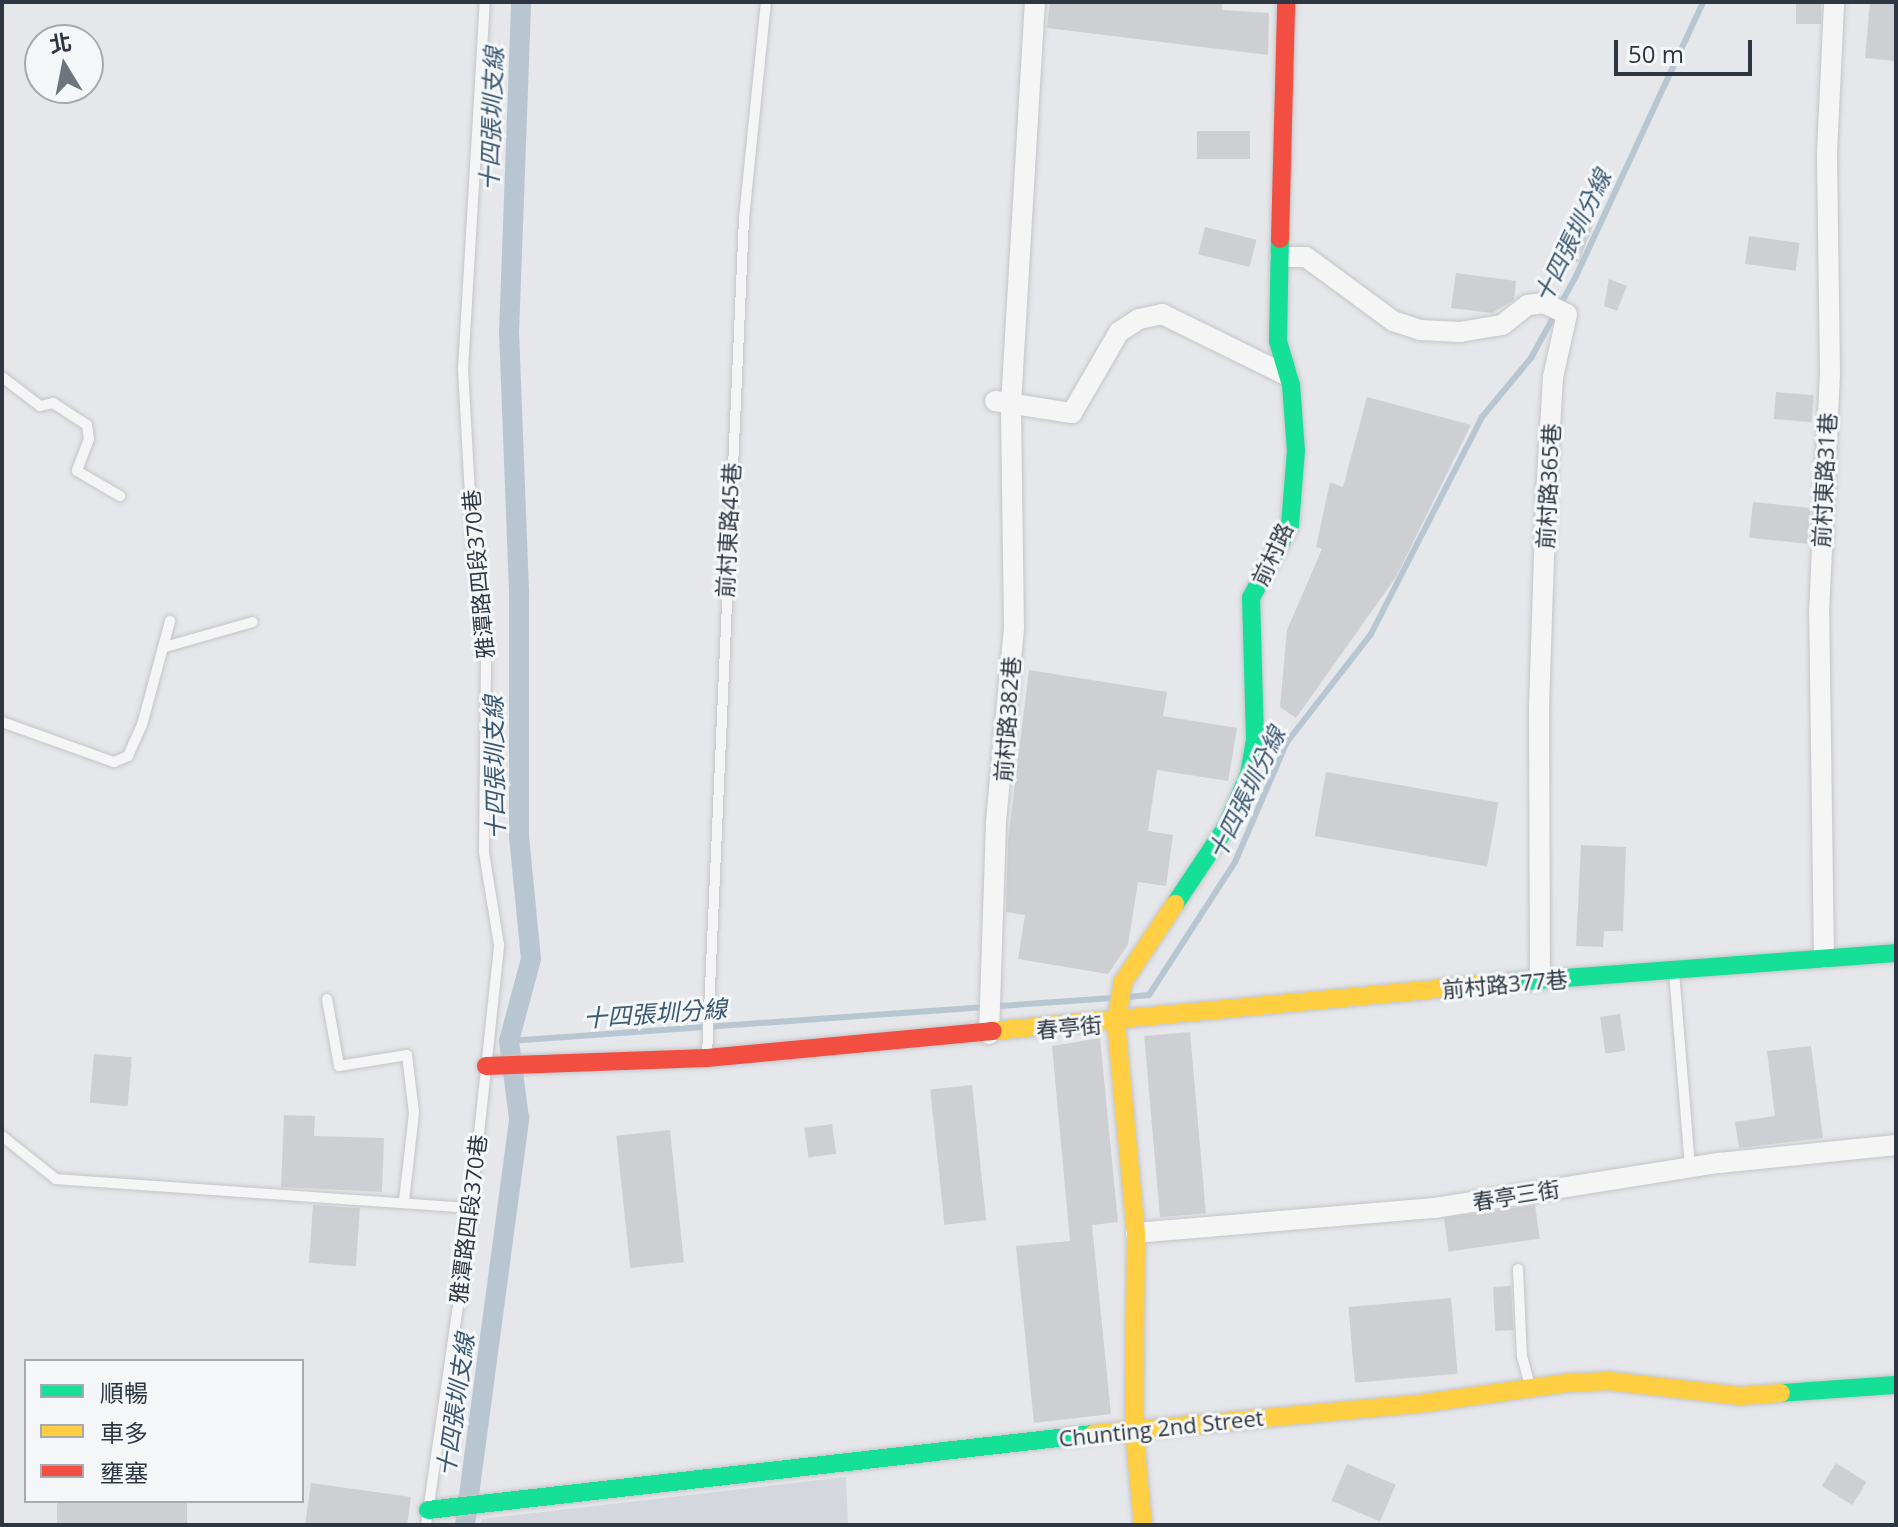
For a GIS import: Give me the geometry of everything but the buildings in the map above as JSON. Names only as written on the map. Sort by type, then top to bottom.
[{"type":"street","name":"前村路382巷","points":[[989,1034],[996,822],[1014,627],[1003,403],[1035,2]]},
{"type":"street","name":"前村路","points":[[1116,1023],[1123,982],[1227,826],[1249,774],[1255,739],[1249,609],[1290,525],[1296,451],[1288,376],[1278,341],[1286,2]]},
{"type":"street","name":"前村東路31巷","points":[[1824,958],[1819,614],[1822,460],[1830,372],[1827,153],[1834,2]]},
{"type":"street","name":"前村路365巷","points":[[1280,257],[1306,257],[1393,321],[1420,330],[1460,332],[1502,325],[1528,305],[1544,303],[1567,314],[1553,377],[1546,496],[1539,705],[1540,979]]},
{"type":"street","points":[[1003,403],[1072,413],[1119,332],[1139,319],[1162,314],[1288,376]]},
{"type":"street","name":"前村路377巷","points":[[1116,1023],[1540,979],[1674,972],[1896,953]]},
{"type":"street","name":"春亭街","points":[[503,1065],[707,1058],[1116,1023],[1136,1233],[1134,1429],[1143,1525]]},
{"type":"street","name":"春亭三街","points":[[1136,1233],[1434,1208],[1690,1168],[1896,1145]]},
{"type":"street","name":"Chunting 2nd Street","points":[[427,1517],[1134,1429],[1425,1403],[1530,1388],[1609,1381],[1740,1396],[1896,1385]]},
{"type":"lane","name":"雅潭路四段370巷","points":[[427,1517],[471,1208],[503,1065],[499,945],[484,852],[486,655],[473,548],[463,369],[485,2]]},
{"type":"lane","name":"前村東路45巷","points":[[707,1058],[744,218],[766,2]]},
{"type":"lane","points":[[2,377],[40,406],[53,403],[87,425],[89,439],[77,471],[120,496]]},
{"type":"lane","points":[[2,722],[114,762],[128,756],[165,647],[170,621]]},
{"type":"lane","points":[[165,647],[253,622]]},
{"type":"lane","points":[[1674,972],[1690,1168]]},
{"type":"lane","points":[[327,999],[339,1066],[407,1055],[414,1113],[404,1201]]},
{"type":"lane","points":[[2,1136],[56,1179],[471,1208]]},
{"type":"lane","points":[[1518,1269],[1522,1356],[1530,1388]]},
{"type":"shaded area","points":[[846,1477],[848,1525],[481,1525],[482,1519]]},
{"type":"waterway","name":"十四張圳支線","points":[[465,1525],[519,1118],[509,1041],[531,959],[519,836],[519,591],[509,334],[521,2]]},
{"type":"waterway","name":"十四張圳分線","points":[[1127,997],[1149,995],[1235,862],[1287,742],[1371,634],[1482,417],[1531,358],[1576,276],[1703,2]]},
{"type":"waterway","name":"十四張圳分線","points":[[509,1041],[1112,998]]},
{"type":"traffic: fast","points":[[1175,904],[1227,826],[1249,774],[1255,739],[1251,598],[1290,525],[1296,451],[1291,385],[1278,341],[1280,239]]},
{"type":"traffic: fast","points":[[1511,982],[1896,953]]},
{"type":"traffic: fast","points":[[1781,1393],[1896,1385]]},
{"type":"traffic: fast","points":[[428,1510],[1093,1434]]},
{"type":"traffic: slow","points":[[1143,1525],[1134,1429],[1136,1233],[1116,1023],[1123,982],[1175,904]]},
{"type":"traffic: slow","points":[[993,1031],[1511,982]]},
{"type":"traffic: slow","points":[[1093,1434],[1425,1403],[1568,1383],[1609,1381],[1740,1396],[1781,1393]]},
{"type":"traffic: jam","points":[[1280,239],[1286,2]]},
{"type":"traffic: jam","points":[[486,1066],[707,1058],[993,1031]]}]
